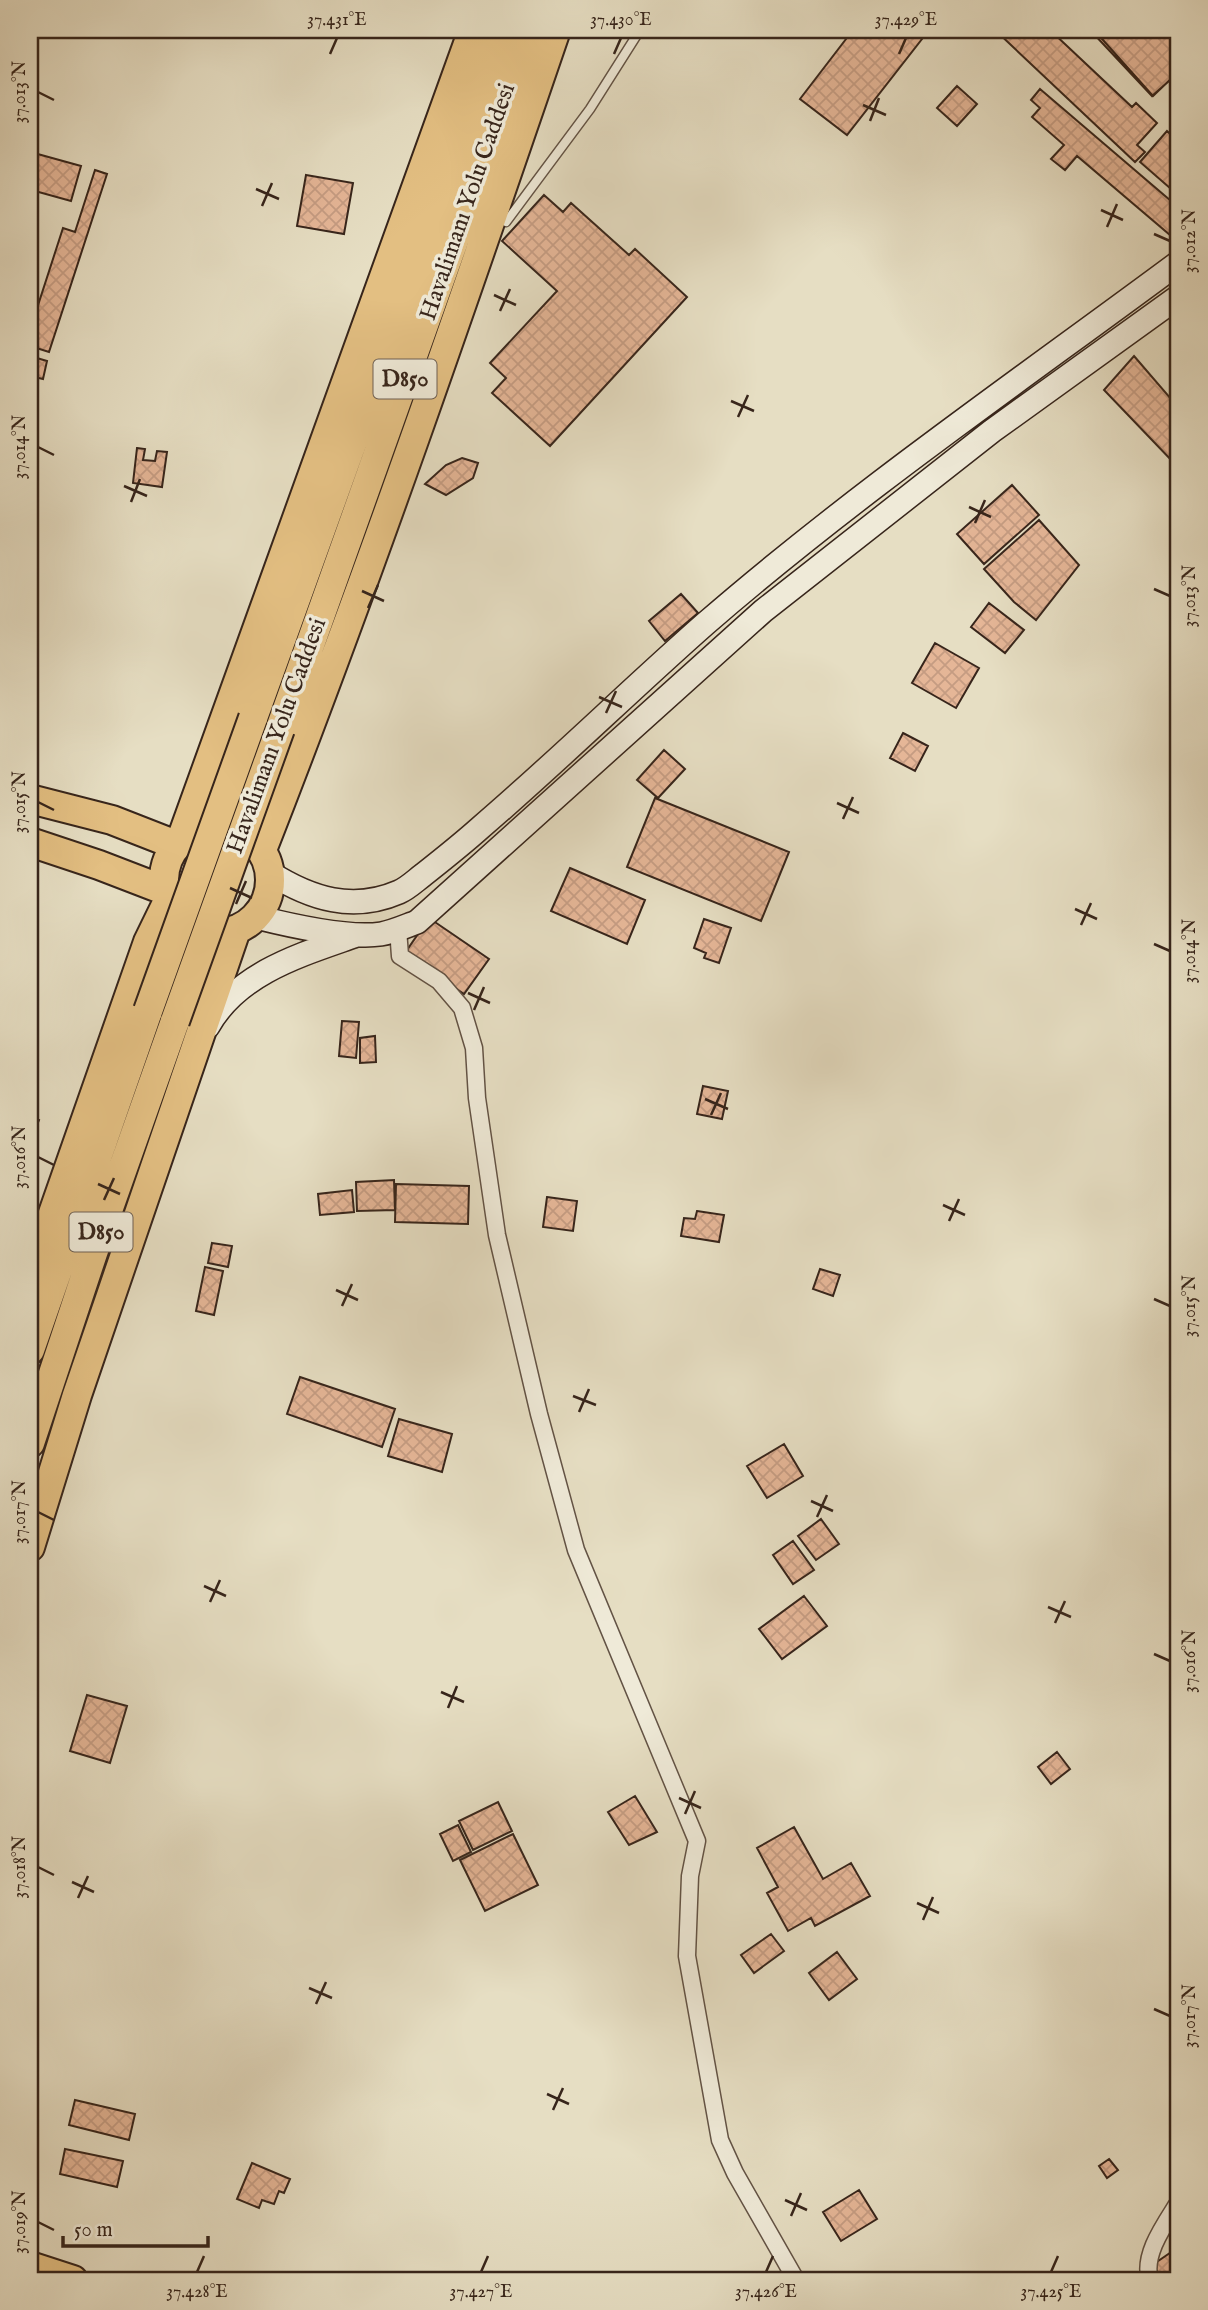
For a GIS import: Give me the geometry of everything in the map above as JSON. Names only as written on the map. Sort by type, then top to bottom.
[{"type":"highway","points":[[246,923],[214,933],[191,927],[174,911],[166,896],[164,867],[178,843],[473,30]]},
{"type":"highway","name":"Havalimanı Yolu Caddesi","points":[[30,1350],[148,1011],[501,30]]},
{"type":"highway","name":"Havalimanı Yolu Caddesi","points":[[30,1443],[93,1253],[529,30]]},
{"type":"highway","points":[[30,1547],[77,1395],[200,1041],[246,923],[268,897],[266,861],[325,688],[428,404],[556,30]]},
{"type":"highway","points":[[30,799],[113,820],[178,843]]},
{"type":"highway","points":[[178,843],[195,830],[220,826],[243,833],[266,861]]},
{"type":"highway","points":[[30,842],[99,865],[166,896]]},
{"type":"highway","points":[[30,1279],[166,896]]},
{"type":"highway","points":[[30,2266],[73,2280]]},
{"type":"street","points":[[266,861],[309,895],[341,902],[368,902],[402,891],[452,853],[531,784],[642,679],[843,510],[1178,263]]},
{"type":"street","points":[[246,923],[380,934],[417,922],[763,611],[992,431],[1178,297]]},
{"type":"street","points":[[398,929],[400,956],[439,981],[462,1008],[474,1048],[477,1098],[497,1235],[539,1413],[576,1550],[697,1841],[691,1876],[687,1956],[720,2140],[735,2173],[796,2280]]},
{"type":"street","points":[[200,1041],[217,1011],[239,990],[264,972],[294,957],[360,934]]},
{"type":"street","points":[[1150,2280],[1147,2270],[1151,2253],[1178,2203]]},
{"type":"lane","points":[[506,222],[590,109],[640,30]]},
{"type":"building","points":[[853,30],[929,30],[847,135],[800,99]]},
{"type":"building","points":[[995,30],[1050,30],[1132,107],[1136,103],[1157,123],[1137,145],[1145,152],[1135,162]]},
{"type":"building","points":[[1090,30],[1172,30],[1178,38],[1178,73],[1152,96]]},
{"type":"building","points":[[1094,30],[1166,30],[1178,44],[1178,72],[1153,96]]},
{"type":"building","points":[[957,86],[977,104],[957,126],[937,108]]},
{"type":"building","points":[[1040,89],[1178,207],[1178,225],[1170,235],[1077,156],[1065,170],[1051,159],[1064,145],[1032,117],[1040,108],[1031,100]]},
{"type":"building","points":[[1167,131],[1178,141],[1178,195],[1140,162]]},
{"type":"building","points":[[34,153],[81,166],[71,201],[35,191],[30,209],[30,165]]},
{"type":"building","points":[[95,170],[107,174],[49,352],[30,346],[30,330],[63,228],[75,232]]},
{"type":"building","points":[[306,175],[353,183],[344,234],[297,226]]},
{"type":"building","points":[[544,195],[563,212],[571,203],[629,255],[635,249],[687,297],[550,446],[492,393],[506,378],[490,363],[557,291],[502,241]]},
{"type":"building","points":[[30,356],[47,361],[43,379],[30,376]]},
{"type":"building","points":[[1134,356],[1178,407],[1178,461],[1175,464],[1104,390]]},
{"type":"building","points":[[137,448],[145,449],[143,460],[155,461],[157,451],[167,452],[162,487],[133,483]]},
{"type":"building","points":[[462,458],[478,463],[473,478],[446,495],[425,484],[446,465]]},
{"type":"building","points":[[1012,485],[1039,515],[984,564],[957,534]]},
{"type":"building","points":[[1039,520],[1079,565],[1036,620],[1014,602],[984,569]]},
{"type":"building","points":[[681,594],[698,613],[665,641],[649,621]]},
{"type":"building","points":[[989,603],[1024,630],[1005,653],[971,627]]},
{"type":"building","points":[[935,643],[979,668],[956,708],[912,683]]},
{"type":"building","points":[[903,733],[928,746],[915,771],[890,758]]},
{"type":"building","points":[[664,750],[685,769],[658,798],[637,780]]},
{"type":"building","points":[[655,798],[789,852],[761,921],[627,867]]},
{"type":"building","points":[[570,868],[645,900],[627,944],[551,911]]},
{"type":"building","points":[[429,918],[489,959],[464,994],[405,953]]},
{"type":"building","points":[[704,919],[731,928],[719,963],[704,958],[706,953],[694,948]]},
{"type":"building","points":[[342,1021],[359,1022],[356,1058],[339,1056]]},
{"type":"building","points":[[375,1036],[376,1062],[360,1063],[360,1038]]},
{"type":"building","points":[[703,1086],[728,1091],[722,1119],[697,1114]]},
{"type":"building","points":[[30,1116],[39,1120],[30,1143]]},
{"type":"building","points":[[394,1180],[395,1210],[357,1211],[356,1182]]},
{"type":"building","points":[[396,1184],[469,1186],[468,1224],[395,1222]]},
{"type":"building","points":[[352,1190],[354,1212],[320,1215],[318,1194]]},
{"type":"building","points":[[547,1197],[577,1201],[573,1231],[543,1227]]},
{"type":"building","points":[[697,1211],[724,1215],[719,1242],[681,1236],[684,1218],[695,1219]]},
{"type":"building","points":[[212,1243],[232,1246],[228,1267],[208,1263]]},
{"type":"building","points":[[205,1267],[223,1271],[214,1315],[196,1311]]},
{"type":"building","points":[[820,1269],[840,1275],[833,1296],[813,1289]]},
{"type":"building","points":[[300,1377],[395,1409],[382,1447],[287,1414]]},
{"type":"building","points":[[399,1419],[452,1434],[442,1472],[388,1456]]},
{"type":"building","points":[[784,1444],[803,1476],[767,1498],[747,1466]]},
{"type":"building","points":[[821,1519],[839,1544],[816,1560],[798,1536]]},
{"type":"building","points":[[793,1541],[814,1570],[793,1584],[773,1555]]},
{"type":"building","points":[[804,1596],[827,1626],[782,1659],[759,1629]]},
{"type":"building","points":[[87,1695],[127,1706],[110,1763],[70,1751]]},
{"type":"building","points":[[1057,1752],[1070,1769],[1051,1784],[1038,1767]]},
{"type":"building","points":[[635,1796],[657,1832],[629,1845],[608,1812]]},
{"type":"building","points":[[498,1802],[512,1831],[473,1850],[459,1821]]},
{"type":"building","points":[[458,1825],[471,1852],[453,1861],[440,1834]]},
{"type":"building","points":[[794,1827],[823,1879],[851,1863],[870,1896],[815,1926],[811,1918],[788,1931],[767,1893],[778,1887],[757,1848]]},
{"type":"building","points":[[513,1834],[538,1885],[485,1911],[460,1860]]},
{"type":"building","points":[[771,1934],[784,1951],[754,1973],[741,1955]]},
{"type":"building","points":[[837,1952],[857,1979],[829,2000],[809,1973]]},
{"type":"building","points":[[75,2100],[135,2114],[129,2140],[69,2125]]},
{"type":"building","points":[[65,2149],[123,2161],[117,2187],[60,2174]]},
{"type":"building","points":[[1109,2159],[1118,2170],[1107,2178],[1099,2166]]},
{"type":"building","points":[[252,2163],[290,2179],[284,2193],[279,2191],[274,2204],[262,2200],[259,2208],[237,2199]]},
{"type":"building","points":[[859,2190],[877,2219],[841,2241],[823,2212]]},
{"type":"building","points":[[1177,2248],[1178,2274],[1169,2280],[1161,2280],[1151,2266]]}]
